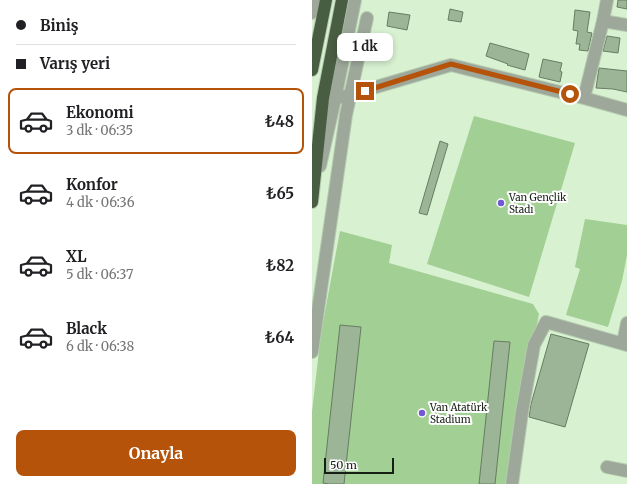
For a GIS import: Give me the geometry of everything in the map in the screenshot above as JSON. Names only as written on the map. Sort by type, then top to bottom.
[{"type":"highway","points":[[312,70],[326,0]]},
{"type":"highway","points":[[312,199],[323,98],[342,0]]},
{"type":"street","points":[[312,13],[314,0]]},
{"type":"street","points":[[312,199],[335,99],[355,0]]},
{"type":"street","points":[[584,98],[607,0]]},
{"type":"street","points":[[312,352],[346,115],[367,18]]},
{"type":"street","points":[[603,21],[627,25]]},
{"type":"street","points":[[335,99],[451,64],[627,110]]},
{"type":"street","points":[[512,484],[522,412],[534,344],[546,322],[625,344],[627,323]]},
{"type":"street","points":[[607,467],[627,471]]},
{"type":"green space","name":"Van Gençlik Stadı","points":[[474,116],[575,143],[529,297],[427,264]]},
{"type":"green space","points":[[585,219],[627,225],[627,255],[622,281],[608,327],[566,315],[580,269],[575,267]]},
{"type":"green space","points":[[340,231],[392,245],[389,263],[533,304],[539,314],[505,484],[312,484],[312,412],[321,333]]},
{"type":"building","points":[[618,0],[627,0],[627,9],[617,7]]},
{"type":"building","points":[[450,9],[463,12],[461,22],[448,20]]},
{"type":"building","points":[[575,10],[590,12],[587,32],[592,33],[588,51],[579,50],[580,44],[576,44],[578,31],[573,30]]},
{"type":"building","points":[[389,12],[410,15],[407,30],[387,26]]},
{"type":"building","points":[[607,36],[620,38],[618,53],[603,51]]},
{"type":"building","points":[[490,43],[529,54],[525,70],[507,65],[508,64],[486,56]]},
{"type":"building","points":[[543,59],[562,63],[560,82],[539,77]]},
{"type":"building","points":[[599,68],[627,71],[627,92],[596,88]]},
{"type":"building","points":[[440,141],[448,144],[427,215],[419,213]]},
{"type":"building","points":[[340,325],[361,327],[344,484],[329,484],[323,483]]},
{"type":"building","points":[[551,334],[589,344],[565,427],[529,417],[531,404]]},
{"type":"building","points":[[494,341],[510,342],[495,484],[479,484]]},
{"type":"place","name":"Van Gençlik Stadı","points":[[501,203]]},
{"type":"place","name":"Van Atatürk Stadium","points":[[422,413]]},
{"type":"route","points":[[365,91],[451,64],[570,94]]}]
